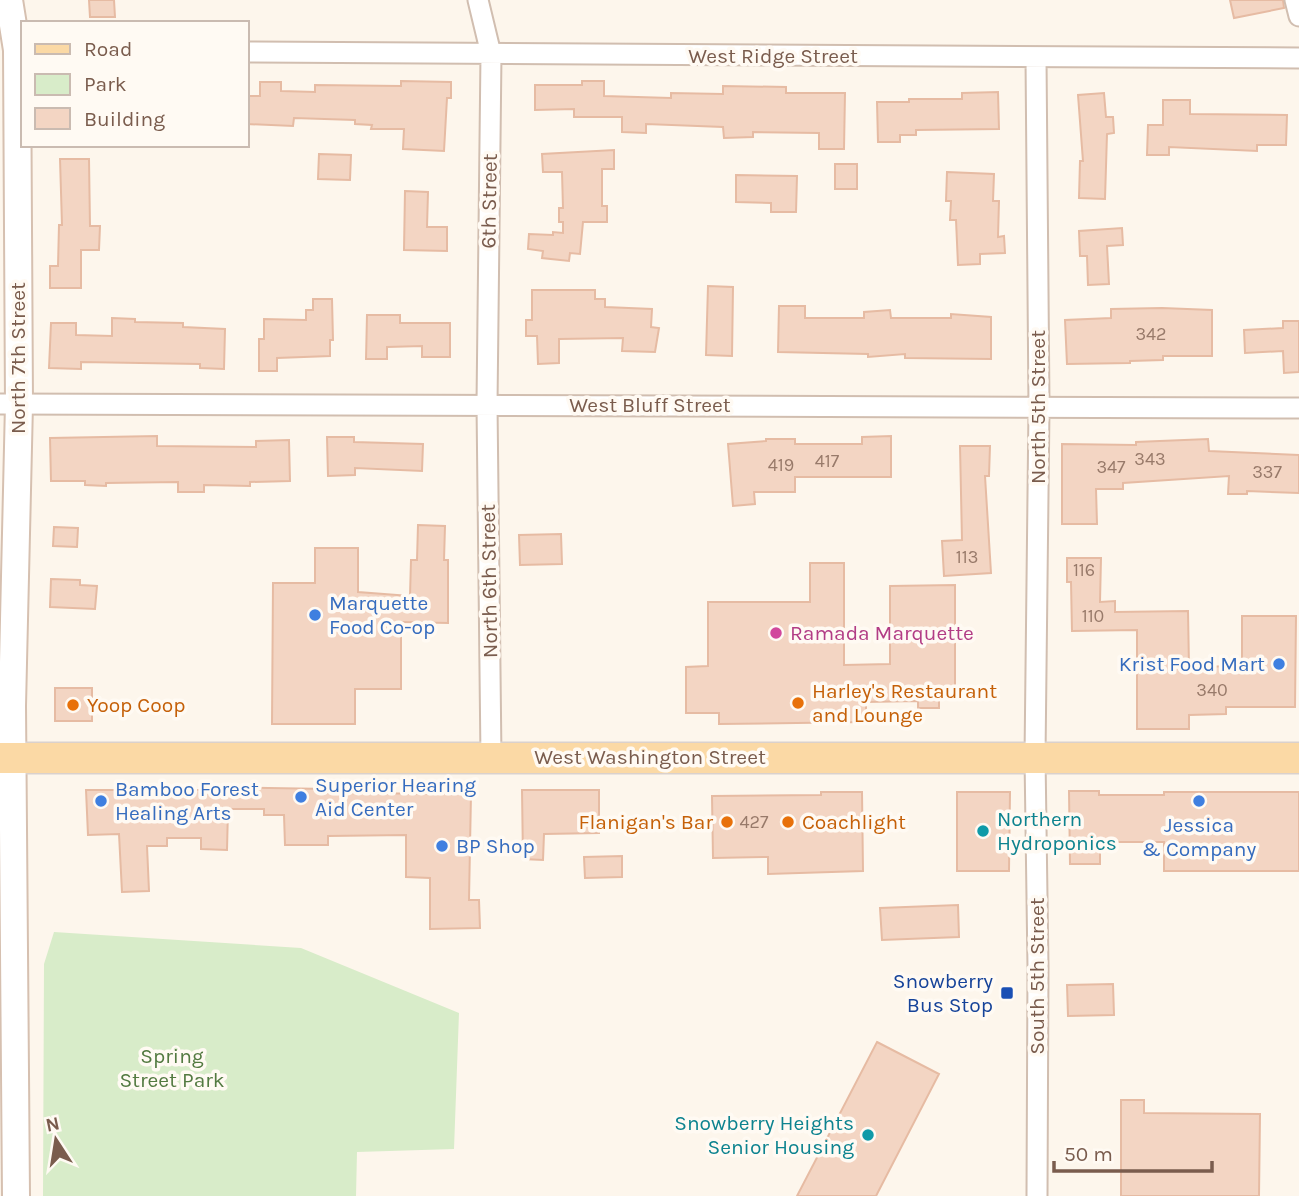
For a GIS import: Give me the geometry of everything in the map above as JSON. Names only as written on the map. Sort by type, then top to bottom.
[{"type":"main road","name":"West Washington Street","points":[[6,758],[1299,758]]},
{"type":"street","name":"North 7th Street","points":[[9,0],[20,50],[10,404],[12,706],[6,758],[16,1196]]},
{"type":"street","name":"6th Street","points":[[478,0],[491,54],[487,404]]},
{"type":"street","points":[[1296,0],[1299,16]]},
{"type":"street","name":"West Ridge Street","points":[[248,52],[1299,58]]},
{"type":"street","name":"North 5th Street","points":[[1035,757],[1040,407],[1036,58]]},
{"type":"street","name":"West Bluff Street","points":[[10,404],[1299,408]]},
{"type":"street","name":"North 6th Street","points":[[487,404],[491,758]]},
{"type":"street","name":"South 5th Street","points":[[1035,757],[1037,1196]]},
{"type":"green space","name":"Spring Street Park","points":[[54,932],[301,948],[459,1013],[454,1149],[357,1152],[356,1196],[43,1196],[44,964]]},
{"type":"building","points":[[89,0],[114,0],[115,17],[90,17]]},
{"type":"building","points":[[1230,0],[1283,0],[1284,8],[1234,18]]},
{"type":"building","points":[[401,81],[451,82],[451,98],[447,98],[444,151],[403,149],[404,129],[371,129],[372,125],[355,124],[355,120],[294,118],[293,126],[248,124],[248,96],[260,96],[260,82],[281,82],[281,91],[315,92],[315,85],[401,86]]},
{"type":"building","points":[[582,81],[604,81],[604,96],[671,98],[671,93],[723,94],[723,86],[786,87],[786,93],[845,93],[844,149],[819,149],[819,133],[753,132],[753,137],[724,138],[723,127],[646,124],[646,133],[622,132],[622,117],[574,117],[574,109],[535,110],[535,85],[582,85]]},
{"type":"building","points":[[998,92],[999,129],[916,130],[916,135],[900,135],[900,142],[878,142],[877,102],[962,99],[962,93]]},
{"type":"building","points":[[1104,93],[1106,117],[1113,117],[1114,133],[1107,134],[1105,199],[1079,198],[1080,161],[1083,161],[1078,95]]},
{"type":"building","points":[[1163,100],[1190,100],[1190,114],[1287,115],[1286,145],[1257,145],[1257,151],[1169,147],[1169,155],[1147,155],[1148,125],[1163,125]]},
{"type":"building","points":[[614,150],[614,169],[602,169],[602,206],[607,206],[607,222],[583,222],[580,254],[570,253],[569,261],[542,258],[543,251],[528,249],[529,234],[563,233],[563,222],[559,222],[559,208],[563,208],[562,172],[543,172],[542,154]]},
{"type":"building","points":[[319,154],[351,155],[350,180],[318,179]]},
{"type":"building","points":[[60,159],[89,159],[90,226],[100,226],[99,250],[81,250],[81,288],[50,288],[50,266],[58,266],[59,225],[62,225]]},
{"type":"building","points":[[835,164],[857,164],[857,189],[835,189]]},
{"type":"building","points":[[947,172],[994,174],[993,201],[999,201],[998,237],[1004,236],[1005,253],[980,254],[980,264],[958,265],[956,220],[950,220],[951,201],[946,201]]},
{"type":"building","points":[[736,175],[797,176],[796,212],[771,212],[771,203],[736,202]]},
{"type":"building","points":[[405,191],[428,192],[427,227],[447,227],[447,251],[404,250]]},
{"type":"building","points":[[1122,228],[1123,245],[1107,246],[1109,284],[1088,285],[1087,256],[1080,256],[1079,231]]},
{"type":"building","points":[[708,286],[733,287],[732,356],[706,355]]},
{"type":"building","points":[[532,290],[595,290],[595,299],[605,299],[605,307],[652,309],[651,327],[659,328],[655,352],[622,351],[623,338],[559,339],[559,363],[538,364],[537,336],[526,336],[526,320],[532,320]]},
{"type":"building","points":[[313,299],[332,299],[333,340],[330,340],[330,356],[277,358],[277,371],[259,371],[259,339],[264,339],[264,319],[306,320],[306,310],[313,310]]},
{"type":"building","points":[[779,306],[805,306],[805,318],[864,318],[864,312],[890,310],[891,318],[951,318],[951,314],[991,317],[991,359],[905,358],[905,354],[868,357],[868,354],[778,352]]},
{"type":"building","points":[[1111,309],[1212,310],[1212,356],[1163,356],[1163,360],[1130,363],[1067,364],[1065,320],[1111,318]]},
{"type":"building","points":[[367,315],[400,315],[400,323],[450,323],[450,357],[422,357],[422,346],[387,347],[387,359],[366,359]]},
{"type":"building","points":[[112,318],[225,329],[224,369],[200,368],[200,364],[81,362],[81,369],[49,368],[51,323],[76,323],[76,335],[112,336]]},
{"type":"building","points":[[1283,321],[1299,321],[1299,372],[1284,373],[1283,351],[1245,353],[1244,330],[1283,328]]},
{"type":"building","points":[[157,436],[157,446],[256,447],[256,441],[289,440],[290,481],[250,482],[250,486],[204,485],[204,492],[178,492],[178,482],[106,483],[106,486],[85,485],[85,481],[51,481],[50,438]]},
{"type":"building","points":[[891,436],[891,477],[795,477],[795,492],[754,492],[755,504],[733,506],[728,444],[766,439],[795,439],[795,444],[862,444],[862,437]]},
{"type":"building","points":[[327,437],[354,437],[354,442],[423,444],[422,471],[355,468],[355,475],[328,476]]},
{"type":"building","points":[[1208,439],[1209,451],[1299,455],[1299,493],[1247,491],[1247,494],[1228,494],[1229,476],[1123,483],[1123,489],[1096,489],[1097,524],[1062,524],[1062,444],[1136,445],[1136,442]]},
{"type":"building","points":[[960,446],[990,446],[989,476],[985,476],[991,573],[944,576],[942,541],[962,540]]},
{"type":"building","name":"Marquette Food Co-op","points":[[418,525],[445,526],[448,623],[401,622],[401,689],[355,689],[355,724],[272,724],[273,583],[315,583],[315,548],[358,548],[358,592],[410,596],[411,560],[417,560]]},
{"type":"building","points":[[54,527],[78,528],[77,547],[53,546]]},
{"type":"building","points":[[561,534],[562,564],[520,565],[519,535]]},
{"type":"building","points":[[1067,558],[1101,558],[1100,602],[1115,601],[1115,612],[1188,611],[1189,667],[1242,666],[1242,616],[1296,616],[1295,707],[1226,707],[1226,714],[1189,715],[1189,729],[1137,729],[1137,630],[1072,631],[1071,582],[1067,582]]},
{"type":"building","name":"Ramada Marquette","points":[[810,563],[844,563],[844,665],[890,664],[890,586],[955,585],[955,694],[939,694],[939,708],[918,708],[918,701],[866,702],[866,722],[719,724],[719,713],[686,713],[686,667],[708,666],[708,602],[810,602]]},
{"type":"building","points":[[51,579],[80,580],[80,585],[97,586],[95,609],[50,607]]},
{"type":"building","name":"Yoop Coop","points":[[55,688],[92,688],[92,721],[55,721]]},
{"type":"building","points":[[202,787],[328,789],[328,793],[471,794],[469,900],[479,900],[480,928],[430,929],[430,878],[406,877],[406,835],[328,836],[328,845],[285,845],[284,815],[264,815],[264,809],[228,809],[227,850],[201,849],[201,838],[167,838],[167,846],[147,846],[149,891],[122,892],[119,834],[88,835],[86,790],[202,790]]},
{"type":"building","points":[[522,790],[599,790],[599,833],[544,834],[543,860],[523,859]]},
{"type":"building","points":[[1069,791],[1099,791],[1099,795],[1299,792],[1299,871],[1164,871],[1164,842],[1100,842],[1100,864],[1070,864]]},
{"type":"building","points":[[821,792],[862,792],[863,871],[768,874],[768,857],[713,858],[712,796],[821,795]]},
{"type":"building","name":"Northern Hydroponics","points":[[957,792],[1010,792],[1009,871],[957,871]]},
{"type":"building","points":[[622,856],[622,877],[585,878],[584,857]]},
{"type":"building","points":[[958,905],[959,937],[882,940],[880,908]]},
{"type":"building","points":[[1113,984],[1114,1015],[1068,1016],[1067,985]]},
{"type":"building","name":"Snowberry Heights Senior Housing","points":[[877,1042],[939,1074],[876,1196],[797,1196]]},
{"type":"building","points":[[1121,1100],[1144,1100],[1144,1113],[1260,1114],[1259,1196],[1121,1196]]},
{"type":"place","name":"Marquette Food Co-op","points":[[315,615]]},
{"type":"place","name":"Ramada Marquette","points":[[776,633]]},
{"type":"place","name":"Krist Food Mart","points":[[1279,664]]},
{"type":"place","name":"Harley's Restaurant and Lounge","points":[[798,703]]},
{"type":"place","name":"Yoop Coop","points":[[73,705]]},
{"type":"place","name":"Superior Hearing Aid Center","points":[[301,797]]},
{"type":"place","name":"Bamboo Forest Healing Arts","points":[[101,801]]},
{"type":"place","name":"Jessica & Company","points":[[1199,801]]},
{"type":"place","name":"Flanigan's Bar","points":[[727,822]]},
{"type":"place","name":"Coachlight","points":[[788,822]]},
{"type":"place","name":"Northern Hydroponics","points":[[983,831]]},
{"type":"place","name":"BP Shop","points":[[442,846]]},
{"type":"place","name":"Snowberry Bus Stop","points":[[1007,993]]},
{"type":"place","name":"Snowberry Heights Senior Housing","points":[[868,1135]]}]
